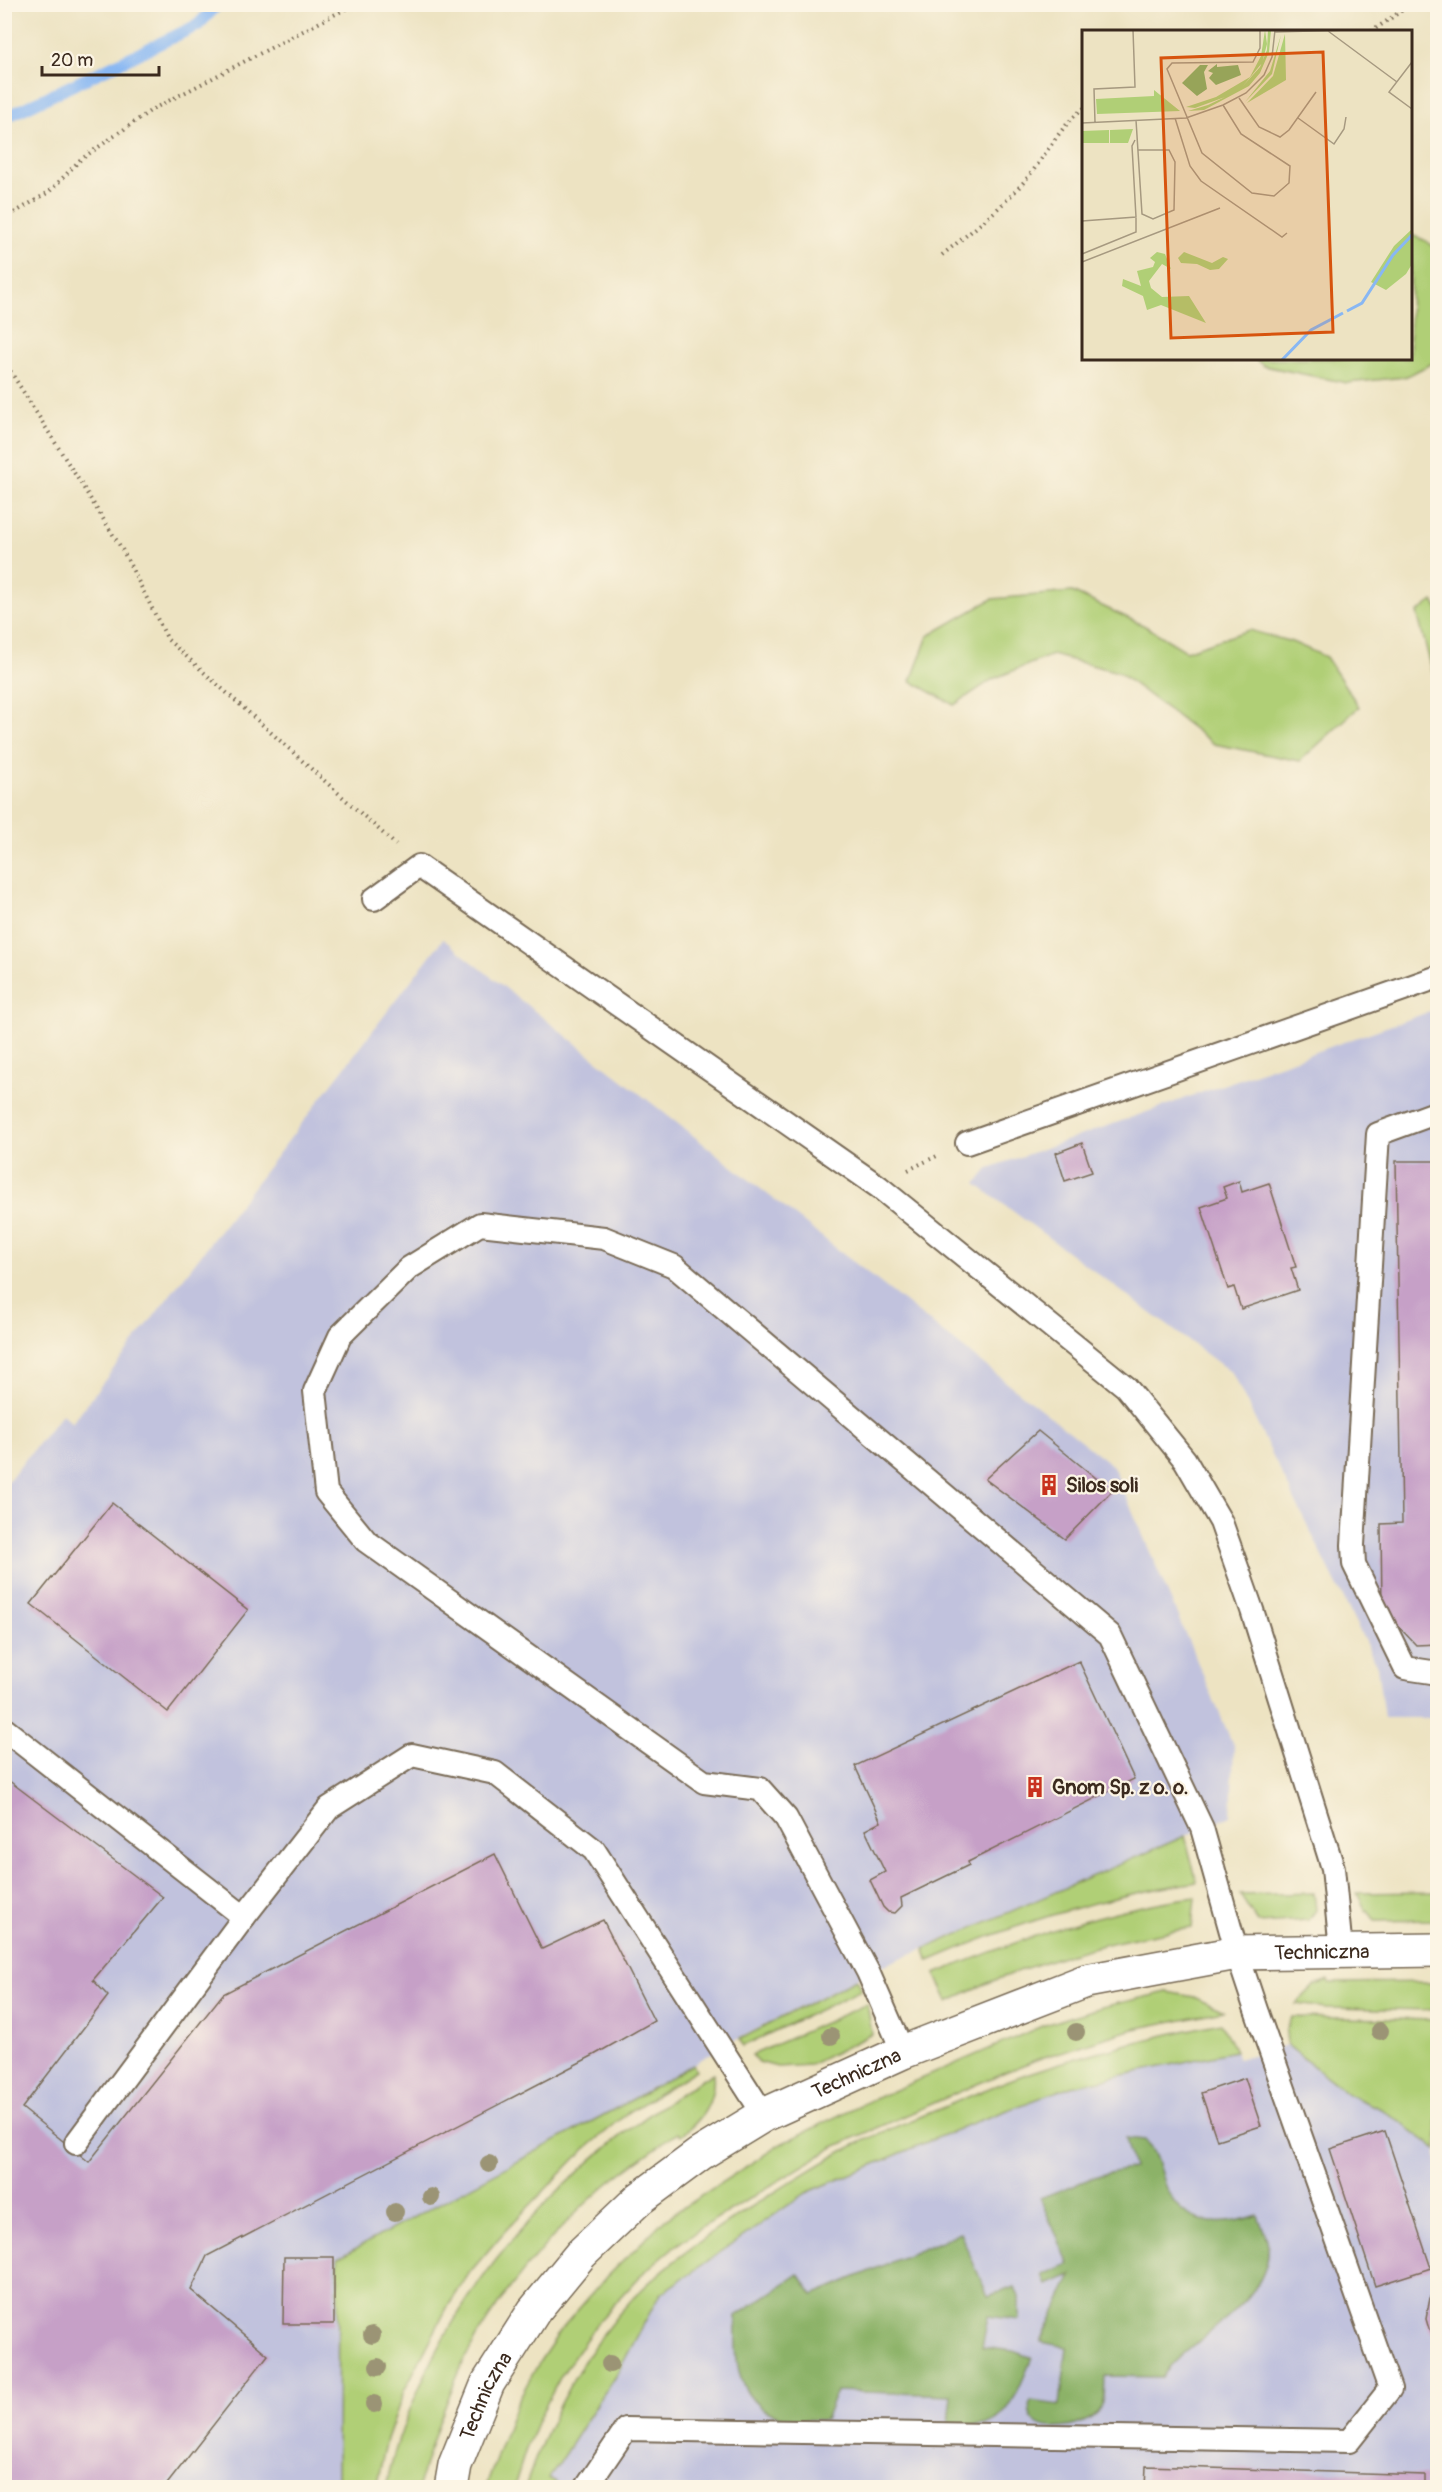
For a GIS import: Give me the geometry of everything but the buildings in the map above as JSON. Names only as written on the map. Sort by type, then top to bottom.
[{"type":"street","name":"Techniczna","points":[[451,2487],[455,2465],[488,2383],[534,2311],[581,2253],[639,2199],[700,2154],[764,2115],[903,2052],[1086,1981],[1237,1953],[1437,1950]]},
{"type":"lane","points":[[374,899],[419,866],[879,1187],[1126,1388],[1185,1460],[1221,1522],[1333,1868],[1341,1951]]},
{"type":"lane","points":[[967,1143],[1437,977]]},
{"type":"lane","points":[[1437,1112],[1378,1134],[1353,1545],[1354,1564],[1405,1668],[1437,1673]]},
{"type":"lane","points":[[586,2487],[626,2429],[1349,2441],[1390,2389],[1237,1953],[1202,1828],[1110,1635],[674,1266],[604,1238],[480,1224],[409,1268],[340,1336],[315,1391],[327,1492],[366,1541],[704,1782],[760,1789],[786,1818],[868,1972],[903,2052]]},
{"type":"lane","points":[[4,1729],[244,1917]]},
{"type":"lane","points":[[76,2143],[244,1917],[329,1808],[412,1755],[495,1773],[594,1850],[764,2115]]},
{"type":"path","points":[[4,219],[49,192],[80,160],[153,109],[355,4]]},
{"type":"path","points":[[1374,30],[1411,4]]},
{"type":"path","points":[[942,255],[982,224],[1028,177],[1071,118],[1082,109]]},
{"type":"path","points":[[4,360],[122,549],[168,640],[419,866]]},
{"type":"path","points":[[879,1187],[918,1165],[967,1143]]},
{"type":"shaded area","points":[[443,939],[1113,1466],[1234,1747],[1231,1816],[868,1972],[722,2047],[637,2097],[338,2258],[337,2487],[5,2487],[4,1486],[62,1414],[72,1423]]},
{"type":"shaded area","points":[[1437,1009],[1437,1718],[1384,1718],[1377,1666],[1232,1373],[976,1184],[989,1168]]},
{"type":"shaded area","points":[[1287,2045],[1350,2095],[1383,2110],[1437,2149],[1437,2487],[564,2488],[549,2478],[619,2370],[660,2294],[806,2193],[965,2126],[1072,2086],[1235,2051],[1238,2059]]},
{"type":"green space","points":[[1412,235],[1424,240],[1437,250],[1437,361],[1405,377],[1347,383],[1264,366],[1256,360],[1412,360]]},
{"type":"green space","points":[[1072,592],[1145,626],[1186,651],[1249,630],[1292,642],[1326,657],[1359,707],[1300,761],[1214,744],[1118,672],[1052,655],[993,679],[954,705],[911,681],[928,636],[992,599]]},
{"type":"green space","points":[[1433,601],[1438,609],[1437,688],[1417,613]]},
{"type":"green space","points":[[1185,1836],[1197,1882],[1127,1895],[1060,1913],[1027,1923],[929,1961],[924,1949]]},
{"type":"green space","points":[[1437,1892],[1437,1920],[1375,1921],[1368,1910],[1366,1911],[1357,1893]]},
{"type":"green space","points":[[1314,1893],[1316,1910],[1309,1920],[1258,1923],[1240,1895]]},
{"type":"green space","points":[[1195,1897],[1192,1928],[1129,1939],[1067,1955],[1007,1975],[948,2001],[935,1974],[1031,1937],[1095,1917]]},
{"type":"green space","points":[[856,1979],[861,1990],[743,2046],[740,2039]]},
{"type":"green space","points":[[1329,1980],[1330,1983],[1437,1982],[1437,2010],[1326,2008],[1296,2004],[1314,1986]]},
{"type":"green space","points":[[1167,1992],[1194,1997],[1223,2011],[1134,2029],[1041,2058],[1000,2074],[834,2147],[675,2246],[645,2271],[597,2323],[561,2376],[539,2418],[514,2487],[486,2487],[516,2404],[540,2361],[563,2327],[602,2282],[665,2219],[781,2144],[858,2106],[1042,2026],[1102,2007]]},
{"type":"green space","points":[[867,2004],[872,2034],[810,2065],[777,2067],[759,2062],[752,2055]]},
{"type":"green space","points":[[1291,2017],[1437,2020],[1437,2149],[1383,2110],[1350,2095],[1287,2045],[1286,2032]]},
{"type":"green space","points":[[1221,2023],[1235,2051],[1072,2086],[965,2126],[806,2193],[660,2294],[619,2370],[549,2478],[556,2482],[556,2487],[525,2487],[556,2411],[598,2340],[615,2318],[650,2282],[684,2253],[719,2228],[845,2150],[992,2087],[1100,2051]]},
{"type":"green space","points":[[693,2064],[696,2070],[629,2112],[584,2150],[505,2231],[470,2272],[447,2308],[404,2391],[387,2439],[376,2487],[337,2487],[338,2258],[637,2097]]},
{"type":"green space","points":[[713,2073],[710,2101],[696,2123],[681,2135],[678,2132],[605,2186],[565,2224],[526,2268],[491,2315],[463,2363],[438,2425],[418,2487],[386,2487],[400,2434],[421,2384],[446,2335],[474,2289],[507,2246],[543,2206],[582,2169],[667,2102]]},
{"type":"green space","points":[[1126,2138],[1144,2140],[1150,2146],[1172,2200],[1192,2217],[1204,2221],[1230,2222],[1258,2215],[1268,2246],[1266,2266],[1257,2285],[1244,2302],[1175,2362],[1162,2377],[1105,2376],[1103,2401],[1093,2417],[1070,2426],[1057,2428],[1045,2426],[1036,2422],[1030,2413],[1030,2401],[1060,2405],[1067,2347],[1041,2342],[1072,2275],[1047,2285],[1043,2275],[1069,2264],[1040,2198],[1100,2175],[1133,2168]]},
{"type":"green space","points":[[960,2233],[988,2296],[1015,2287],[1019,2297],[1019,2320],[988,2316],[982,2347],[1013,2351],[1032,2358],[1016,2394],[999,2418],[982,2424],[949,2423],[952,2395],[836,2391],[825,2420],[792,2419],[773,2414],[759,2406],[749,2395],[738,2366],[736,2316],[799,2274],[813,2295]]},
{"type":"waterway","points":[[4,118],[198,25],[218,4]]},
{"type":"place","name":"Silos soli","points":[[1049,1485]]},
{"type":"place","name":"Gnom Sp. z o. o.","points":[[1035,1787]]}]
